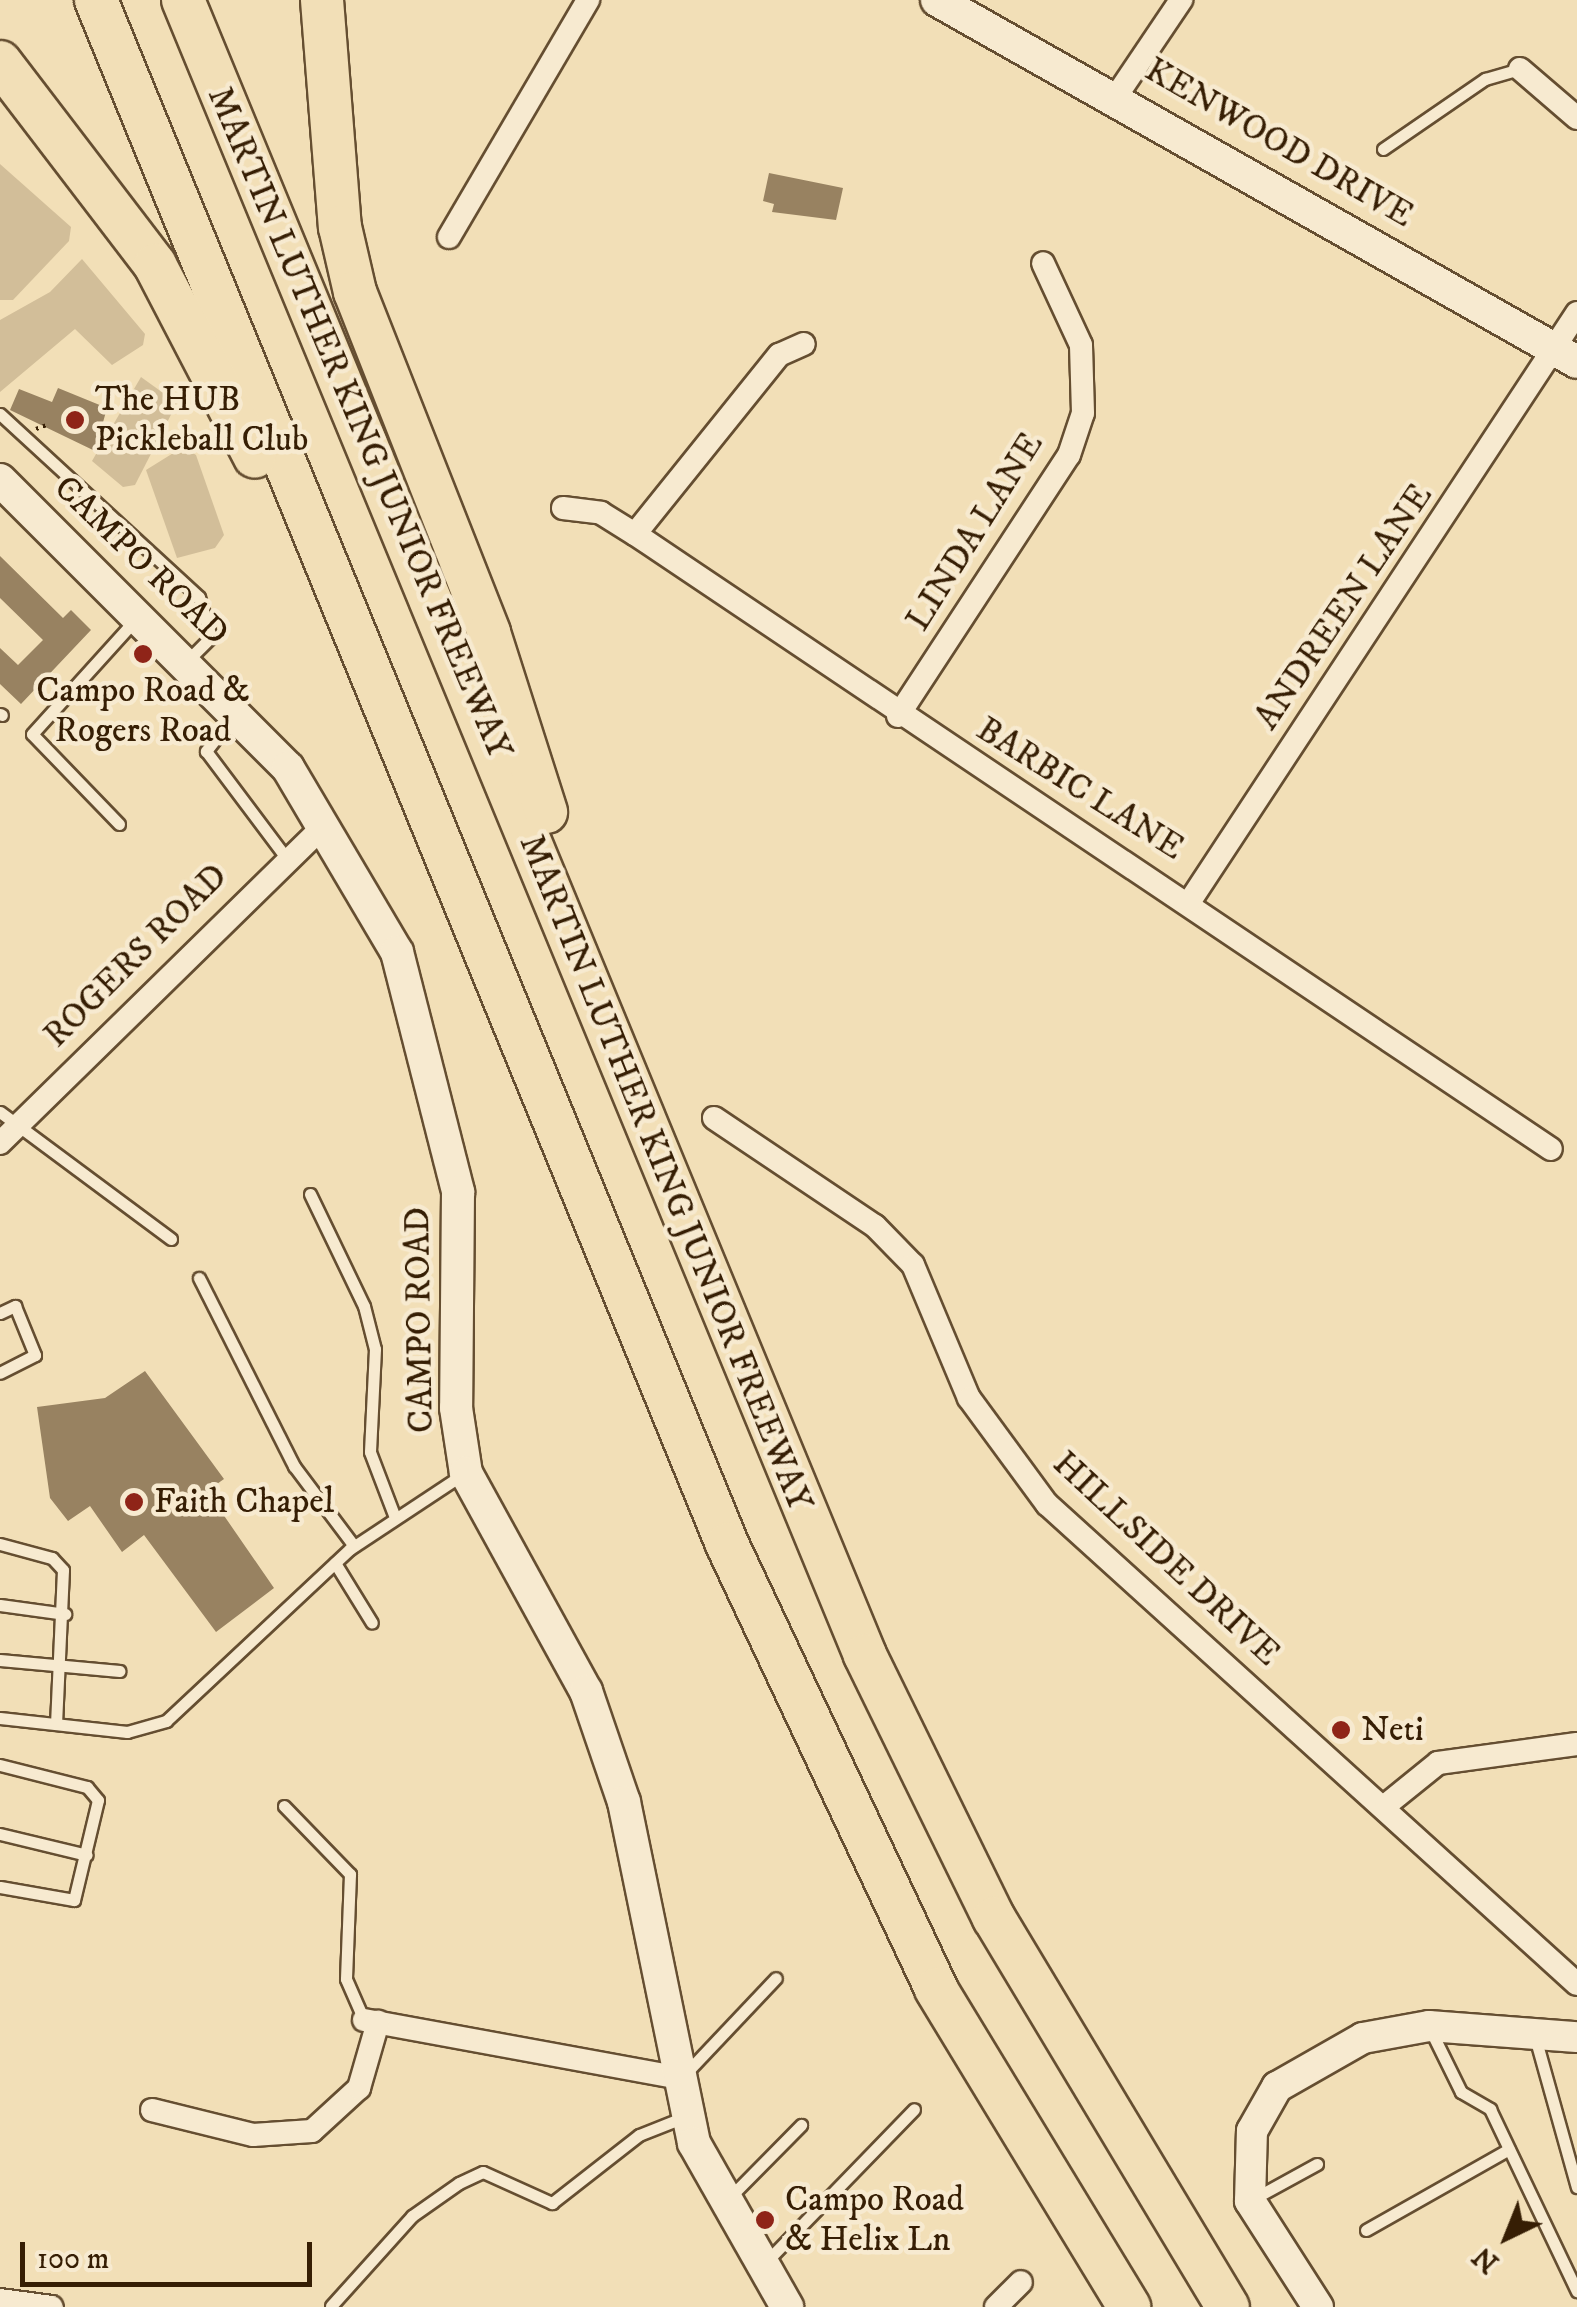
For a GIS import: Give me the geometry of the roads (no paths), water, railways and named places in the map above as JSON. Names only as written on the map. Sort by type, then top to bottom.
[{"type":"highway","points":[[96,0],[727,1544],[936,1989],[1120,2297]]},
{"type":"highway","name":"MARTIN LUTHER KING JUNIOR FREEWAY","points":[[182,0],[865,1655],[994,1918],[1204,2270],[1231,2307]]},
{"type":"highway","points":[[322,0],[340,227],[355,292],[490,633],[623,1071]]},
{"type":"highway","points":[[0,62],[155,265],[356,642]]},
{"type":"main road","name":"KENWOOD DRIVE","points":[[937,0],[1117,95],[1566,357]]},
{"type":"main road","name":"CAMPO ROAD","points":[[0,481],[238,710],[326,824],[397,952],[442,1113],[458,1192],[456,1408],[466,1473],[586,1690],[624,1802],[686,2116],[724,2203],[787,2307]]},
{"type":"street","points":[[449,237],[588,0]]},
{"type":"street","points":[[1117,95],[1181,0]]},
{"type":"street","points":[[1520,69],[1577,118]]},
{"type":"street","name":"LINDA LANE","points":[[898,716],[1069,456],[1083,413],[1080,345],[1043,263]]},
{"type":"street","name":"ANDREEN LANE","points":[[1190,902],[1566,357],[1577,314]]},
{"type":"street","points":[[635,534],[779,355],[804,344]]},
{"type":"street","name":"BARBIC LANE","points":[[563,508],[601,513],[635,534],[898,716],[1190,902],[1550,1148]]},
{"type":"street","name":"ROGERS ROAD","points":[[5,1127],[284,855],[326,824]]},
{"type":"street","name":"HILLSIDE DRIVE","points":[[714,1118],[888,1239],[913,1265],[969,1398],[1047,1504],[1386,1805],[1577,1984]]},
{"type":"street","points":[[1386,1805],[1438,1763],[1577,1744]]},
{"type":"street","points":[[152,2110],[253,2135],[312,2131],[351,2102],[371,2021],[680,2078]]},
{"type":"street","points":[[1318,2307],[1250,2201],[1252,2131],[1289,2075],[1363,2038],[1429,2026],[1577,2037]]},
{"type":"street","points":[[996,2307],[1022,2282]]},
{"type":"street","points":[[0,2300],[52,2307]]},
{"type":"lane","points":[[1382,149],[1486,80],[1520,69]]},
{"type":"lane","points":[[0,414],[200,597],[211,637],[188,660]]},
{"type":"lane","points":[[119,824],[32,734],[140,614]]},
{"type":"lane","points":[[238,710],[206,751],[284,855]]},
{"type":"lane","points":[[5,1127],[171,1239]]},
{"type":"lane","points":[[310,1194],[364,1306],[375,1349],[370,1452],[394,1515]]},
{"type":"lane","points":[[199,1278],[294,1466],[354,1546]]},
{"type":"lane","points":[[0,1314],[15,1306],[35,1356],[0,1374]]},
{"type":"lane","points":[[0,1718],[126,1732],[166,1721],[354,1546],[394,1515],[466,1473]]},
{"type":"lane","points":[[0,1544],[52,1558],[67,1584],[56,1724]]},
{"type":"lane","points":[[335,1563],[372,1622]]},
{"type":"lane","points":[[0,1606],[65,1614]]},
{"type":"lane","points":[[0,1660],[61,1670],[119,1672]]},
{"type":"lane","points":[[0,1765],[97,1793],[79,1892],[63,1905],[0,1887]]},
{"type":"lane","points":[[284,1806],[350,1874],[346,1979],[371,2021]]},
{"type":"lane","points":[[0,1834],[87,1855]]},
{"type":"lane","points":[[680,2078],[776,1978]]},
{"type":"lane","points":[[1429,2026],[1461,2092],[1490,2109],[1577,2291]]},
{"type":"lane","points":[[1534,2032],[1577,2186]]},
{"type":"lane","points":[[762,2266],[914,2109]]},
{"type":"lane","points":[[331,2306],[412,2216],[459,2182],[483,2172],[552,2203],[639,2135],[686,2116]]},
{"type":"lane","points":[[724,2203],[801,2125]]},
{"type":"lane","points":[[1366,2230],[1509,2149]]},
{"type":"lane","points":[[1250,2201],[1317,2164]]},
{"type":"place","name":"The HUB Pickleball Club","points":[[75,420]]},
{"type":"place","name":"Campo Road & Rogers Road","points":[[143,654]]},
{"type":"place","name":"Faith Chapel","points":[[134,1502]]},
{"type":"place","name":"Neti","points":[[1341,1730]]},
{"type":"place","name":"Campo Road & Helix Ln","points":[[765,2220]]}]
